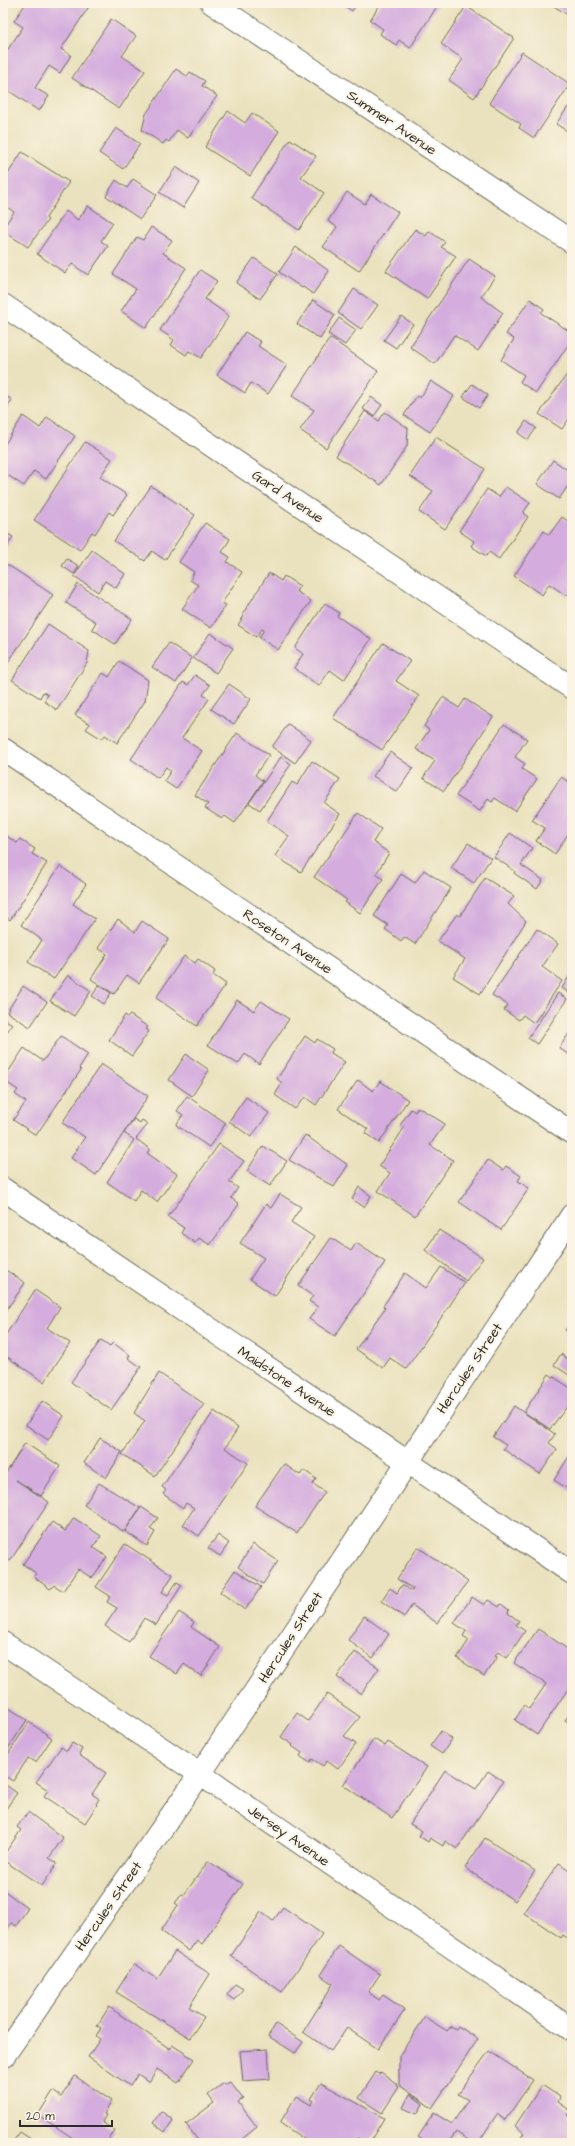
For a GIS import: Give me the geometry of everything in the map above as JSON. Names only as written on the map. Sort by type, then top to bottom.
[{"type":"street","name":"Summer Avenue","points":[[212,3],[572,242]]},
{"type":"street","name":"Gard Avenue","points":[[3,305],[572,688]]},
{"type":"street","name":"Roseton Avenue","points":[[3,749],[572,1133]]},
{"type":"street","name":"Maidstone Avenue","points":[[3,1188],[572,1573]]},
{"type":"street","name":"Hercules Street","points":[[3,2057],[200,1774],[406,1462],[572,1215]]},
{"type":"street","name":"Jersey Avenue","points":[[3,1642],[200,1774],[572,2030]]},
{"type":"building","points":[[26,3],[90,5],[61,49],[71,55],[60,73],[49,66],[35,88],[49,96],[39,111],[3,87],[3,54],[4,55],[23,27],[14,21]]},
{"type":"building","points":[[340,3],[358,3],[352,11]]},
{"type":"building","points":[[381,3],[435,3],[438,5],[410,48],[399,40],[396,45],[380,34],[383,29],[370,20]]},
{"type":"building","points":[[549,3],[572,3],[572,16],[571,17]]},
{"type":"building","points":[[466,6],[514,38],[474,98],[449,80],[463,59],[441,44]]},
{"type":"building","points":[[111,19],[136,36],[122,56],[145,71],[119,109],[72,78]]},
{"type":"building","points":[[522,52],[570,84],[534,138],[519,128],[521,124],[489,103]]},
{"type":"building","points":[[176,69],[187,76],[190,72],[205,81],[202,86],[217,96],[188,138],[177,130],[169,142],[166,140],[163,144],[142,130],[146,114]]},
{"type":"building","points":[[568,107],[572,110],[572,134],[556,124]]},
{"type":"building","points":[[228,111],[245,123],[252,113],[279,131],[250,176],[205,147]]},
{"type":"building","points":[[116,128],[140,144],[123,169],[99,153]]},
{"type":"building","points":[[290,139],[316,156],[301,177],[324,193],[299,230],[251,198]]},
{"type":"building","points":[[22,152],[69,182],[46,218],[48,220],[28,247],[3,231],[3,228],[14,212],[3,204],[3,175],[6,177]]},
{"type":"building","points":[[176,167],[199,183],[183,208],[159,192]]},
{"type":"building","points":[[133,179],[157,195],[140,219],[106,196],[116,180],[127,188]]},
{"type":"building","points":[[347,192],[365,204],[371,194],[398,212],[359,271],[323,247],[337,227],[328,221]]},
{"type":"building","points":[[88,206],[113,223],[101,241],[108,246],[88,275],[72,264],[65,273],[37,254],[66,211],[78,220]]},
{"type":"building","points":[[151,227],[172,240],[163,253],[186,268],[146,328],[121,311],[136,289],[113,274],[137,237],[143,240]]},
{"type":"building","points":[[415,229],[426,236],[429,231],[445,242],[441,247],[456,256],[427,299],[386,271]]},
{"type":"building","points":[[296,247],[329,271],[313,294],[279,272]]},
{"type":"building","points":[[254,258],[278,274],[260,299],[236,283]]},
{"type":"building","points":[[469,259],[495,276],[481,297],[503,313],[478,351],[454,335],[435,364],[410,347]]},
{"type":"building","points":[[200,270],[217,281],[205,299],[229,316],[201,358],[189,351],[186,355],[171,345],[174,340],[160,330]]},
{"type":"building","points":[[354,289],[378,305],[361,329],[338,313]]},
{"type":"building","points":[[530,299],[544,309],[541,313],[572,333],[572,339],[536,393],[520,382],[524,375],[501,360],[514,339],[506,334]]},
{"type":"building","points":[[313,300],[335,315],[320,339],[297,324]]},
{"type":"building","points":[[401,316],[413,324],[396,348],[384,340]]},
{"type":"building","points":[[339,318],[356,330],[345,345],[328,334]]},
{"type":"building","points":[[245,332],[261,342],[258,346],[287,365],[268,394],[251,383],[245,393],[217,375]]},
{"type":"building","points":[[330,338],[378,371],[326,448],[300,430],[314,410],[292,396]]},
{"type":"building","points":[[572,367],[572,414],[562,429],[539,414]]},
{"type":"building","points":[[431,381],[454,396],[430,432],[404,415],[417,396],[420,398]]},
{"type":"building","points":[[472,384],[488,395],[479,408],[463,397]]},
{"type":"building","points":[[3,394],[12,400],[3,414]]},
{"type":"building","points":[[371,397],[382,405],[374,416],[363,409]]},
{"type":"building","points":[[365,411],[379,421],[385,412],[408,428],[407,446],[381,485],[336,456]]},
{"type":"building","points":[[23,416],[40,428],[47,417],[75,436],[46,479],[34,471],[24,486],[3,472],[3,447]]},
{"type":"building","points":[[526,421],[536,428],[528,440],[518,433]]},
{"type":"building","points":[[436,437],[485,469],[445,529],[419,512],[433,491],[410,476]]},
{"type":"building","points":[[85,442],[112,459],[100,477],[127,495],[113,515],[109,512],[95,534],[92,532],[80,550],[34,520]]},
{"type":"building","points":[[553,460],[572,473],[572,480],[559,499],[537,484]]},
{"type":"building","points":[[151,486],[195,515],[165,560],[152,551],[145,561],[114,541]]},
{"type":"building","points":[[506,487],[530,503],[523,513],[528,517],[499,559],[489,552],[486,556],[471,546],[474,541],[459,531],[487,489],[499,497]]},
{"type":"building","points":[[562,517],[572,524],[572,588],[567,596],[549,584],[542,595],[514,576],[544,531],[549,535]]},
{"type":"building","points":[[205,523],[230,539],[222,552],[230,557],[227,562],[242,572],[222,603],[226,605],[211,628],[182,609],[198,585],[190,580],[194,572],[179,562]]},
{"type":"building","points":[[3,531],[13,537],[3,552]]},
{"type":"building","points":[[92,550],[125,574],[116,588],[105,581],[98,592],[74,576]]},
{"type":"building","points":[[67,559],[79,566],[74,574],[62,566]]},
{"type":"building","points":[[5,563],[53,595],[3,670],[3,566]]},
{"type":"building","points":[[269,573],[281,581],[284,576],[300,586],[296,591],[311,601],[278,650],[259,637],[264,630],[262,629],[256,637],[238,625],[244,616],[242,615]]},
{"type":"building","points":[[78,584],[132,619],[115,644],[92,629],[96,622],[66,603]]},
{"type":"building","points":[[325,603],[339,613],[337,616],[371,639],[344,680],[330,670],[319,686],[294,668],[303,654],[295,648]]},
{"type":"building","points":[[48,624],[89,651],[87,663],[57,710],[44,701],[48,695],[43,692],[40,698],[12,680]]},
{"type":"building","points":[[210,633],[233,648],[216,673],[193,658]]},
{"type":"building","points":[[169,643],[192,658],[176,683],[152,667]]},
{"type":"building","points":[[383,643],[410,661],[396,681],[419,696],[382,750],[333,718]]},
{"type":"building","points":[[119,661],[148,680],[145,701],[117,743],[105,735],[102,739],[86,729],[90,724],[75,715],[103,673],[109,677]]},
{"type":"building","points":[[195,675],[210,685],[203,695],[209,699],[182,738],[202,751],[176,789],[164,781],[171,771],[166,767],[158,778],[131,759],[183,682],[188,685]]},
{"type":"building","points":[[229,684],[251,699],[234,724],[211,709]]},
{"type":"building","points":[[443,697],[459,708],[465,699],[493,717],[444,791],[423,778],[435,761],[416,749],[429,730],[424,726]]},
{"type":"building","points":[[288,724],[311,740],[295,763],[272,747]]},
{"type":"building","points":[[504,724],[527,739],[515,757],[525,764],[522,769],[537,779],[515,811],[495,798],[492,802],[488,799],[480,811],[456,796]]},
{"type":"building","points":[[237,733],[269,755],[255,775],[263,781],[235,823],[225,816],[222,819],[205,808],[208,804],[195,795]]},
{"type":"building","points":[[390,752],[413,768],[397,792],[373,776]]},
{"type":"building","points":[[281,757],[291,764],[260,810],[249,803]]},
{"type":"building","points":[[312,761],[340,779],[324,803],[340,814],[301,872],[275,856],[289,836],[267,821],[292,782],[297,785]]},
{"type":"building","points":[[561,777],[572,784],[572,833],[570,831],[555,854],[536,841],[545,828],[532,820]]},
{"type":"building","points":[[358,813],[381,829],[373,842],[389,853],[376,874],[383,879],[360,913],[345,902],[347,900],[314,877]]},
{"type":"building","points":[[510,833],[532,848],[521,865],[543,880],[537,889],[514,873],[515,871],[494,857]]},
{"type":"building","points":[[5,835],[17,843],[20,839],[35,849],[32,854],[47,863],[10,920],[3,915],[3,838]]},
{"type":"building","points":[[468,843],[491,858],[474,883],[451,868]]},
{"type":"building","points":[[60,866],[86,884],[73,904],[95,919],[54,979],[28,962],[42,940],[21,925]]},
{"type":"building","points":[[424,870],[451,888],[415,944],[404,937],[401,941],[385,929],[388,925],[374,916],[401,874],[415,883]]},
{"type":"building","points":[[485,878],[514,896],[508,904],[526,921],[480,994],[453,977],[465,959],[438,941],[457,914],[460,916]]},
{"type":"building","points":[[118,919],[135,932],[142,921],[169,939],[139,983],[127,975],[114,994],[91,979],[107,954],[98,948]]},
{"type":"building","points":[[537,929],[558,944],[542,967],[562,981],[534,1023],[523,1015],[519,1020],[504,1010],[508,1005],[492,995]]},
{"type":"building","points":[[184,956],[195,963],[198,959],[215,971],[213,975],[226,984],[197,1026],[156,998]]},
{"type":"building","points":[[572,972],[572,995],[562,988]]},
{"type":"building","points":[[68,975],[91,991],[74,1016],[50,1001]]},
{"type":"building","points":[[99,985],[111,993],[104,1004],[92,996]]},
{"type":"building","points":[[23,986],[47,1002],[30,1027],[7,1012]]},
{"type":"building","points":[[558,993],[567,999],[537,1044],[528,1038]]},
{"type":"building","points":[[237,1000],[254,1011],[261,1001],[289,1019],[259,1064],[245,1054],[238,1064],[208,1045]]},
{"type":"building","points":[[125,1015],[128,1017],[130,1015],[148,1027],[146,1029],[149,1031],[132,1056],[109,1040]]},
{"type":"building","points":[[3,1018],[12,1024],[4,1037],[7,1040],[3,1046]]},
{"type":"building","points":[[572,1029],[572,1057],[559,1048]]},
{"type":"building","points":[[61,1036],[88,1054],[79,1068],[81,1070],[36,1135],[13,1120],[26,1102],[15,1094],[18,1090],[3,1080],[24,1048],[43,1061]]},
{"type":"building","points":[[305,1036],[315,1043],[317,1039],[333,1049],[331,1053],[345,1062],[316,1105],[305,1097],[295,1109],[275,1095],[282,1083],[277,1079]]},
{"type":"building","points":[[186,1054],[209,1070],[192,1096],[169,1080]]},
{"type":"building","points":[[101,1064],[148,1096],[96,1175],[71,1158],[85,1137],[62,1123]]},
{"type":"building","points":[[358,1080],[373,1091],[380,1081],[408,1100],[379,1143],[365,1133],[368,1129],[338,1109]]},
{"type":"building","points":[[187,1096],[226,1123],[209,1147],[176,1125],[183,1115],[177,1111]]},
{"type":"building","points":[[246,1097],[269,1113],[251,1137],[229,1121]]},
{"type":"building","points":[[418,1107],[445,1124],[430,1145],[453,1160],[415,1216],[378,1191],[390,1173],[379,1166],[404,1128],[400,1125],[411,1109],[415,1112]]},
{"type":"building","points":[[134,1119],[140,1123],[142,1120],[148,1124],[136,1139],[150,1149],[147,1153],[177,1174],[157,1202],[141,1190],[134,1201],[107,1182],[134,1140],[124,1133]]},
{"type":"building","points":[[305,1135],[348,1165],[334,1187],[289,1160]]},
{"type":"building","points":[[219,1144],[244,1161],[229,1182],[238,1188],[231,1198],[239,1204],[210,1245],[199,1238],[195,1243],[181,1233],[184,1228],[168,1217]]},
{"type":"building","points":[[263,1146],[287,1161],[270,1186],[247,1171]]},
{"type":"building","points":[[488,1160],[503,1170],[506,1166],[521,1176],[518,1181],[529,1188],[501,1230],[459,1202]]},
{"type":"building","points":[[359,1187],[371,1196],[364,1207],[352,1199]]},
{"type":"building","points":[[280,1194],[301,1207],[291,1222],[314,1237],[275,1296],[250,1279],[264,1258],[240,1243],[266,1204],[271,1208]]},
{"type":"building","points":[[439,1230],[483,1258],[466,1281],[425,1250]]},
{"type":"building","points":[[331,1238],[351,1251],[356,1243],[385,1262],[335,1336],[309,1319],[318,1307],[309,1301],[313,1296],[298,1286]]},
{"type":"building","points":[[441,1267],[465,1283],[406,1369],[390,1358],[383,1368],[356,1349],[385,1308],[383,1306],[405,1273],[426,1288]]},
{"type":"building","points":[[3,1268],[25,1283],[3,1315]]},
{"type":"building","points":[[35,1290],[60,1307],[47,1328],[70,1343],[44,1382],[3,1354],[3,1339]]},
{"type":"building","points":[[572,1321],[572,1335],[565,1330]]},
{"type":"building","points":[[101,1340],[110,1346],[113,1343],[130,1355],[128,1358],[141,1367],[111,1410],[71,1382]]},
{"type":"building","points":[[561,1354],[572,1362],[572,1377],[554,1365]]},
{"type":"building","points":[[159,1373],[204,1404],[155,1476],[122,1454],[145,1421],[134,1413]]},
{"type":"building","points":[[549,1374],[572,1389],[572,1400],[550,1429],[524,1412]]},
{"type":"building","points":[[42,1401],[64,1416],[48,1440],[26,1425]]},
{"type":"building","points":[[514,1406],[555,1434],[549,1443],[557,1449],[540,1474],[503,1449],[506,1445],[493,1437]]},
{"type":"building","points":[[214,1411],[238,1428],[225,1448],[248,1463],[199,1536],[183,1525],[194,1508],[186,1503],[183,1508],[163,1494],[166,1490],[162,1487]]},
{"type":"building","points":[[100,1438],[122,1452],[106,1478],[84,1463]]},
{"type":"building","points":[[25,1443],[60,1466],[41,1496],[16,1480],[49,1502],[10,1561],[3,1556],[3,1472],[6,1473]]},
{"type":"building","points":[[572,1452],[572,1492],[554,1480]]},
{"type":"building","points":[[284,1464],[300,1475],[304,1470],[316,1479],[313,1484],[325,1492],[297,1533],[255,1506]]},
{"type":"building","points":[[99,1483],[140,1508],[124,1532],[84,1505]]},
{"type":"building","points":[[141,1507],[158,1518],[150,1529],[155,1532],[147,1546],[125,1531]]},
{"type":"building","points":[[74,1518],[101,1536],[93,1547],[107,1557],[92,1578],[78,1569],[63,1591],[54,1585],[50,1589],[34,1577],[37,1574],[23,1564],[52,1522],[65,1531]]},
{"type":"building","points":[[218,1535],[229,1543],[220,1556],[208,1548]]},
{"type":"building","points":[[125,1544],[173,1575],[162,1592],[168,1595],[177,1582],[182,1585],[156,1625],[144,1618],[129,1642],[105,1626],[117,1608],[107,1602],[110,1596],[96,1587]]},
{"type":"building","points":[[253,1544],[278,1561],[263,1584],[238,1567]]},
{"type":"building","points":[[418,1547],[468,1582],[437,1623],[412,1605],[404,1617],[381,1601],[390,1588],[397,1593],[402,1585],[412,1591],[413,1589],[397,1579]]},
{"type":"building","points":[[235,1570],[261,1587],[245,1610],[220,1592]]},
{"type":"building","points":[[472,1597],[484,1605],[488,1600],[499,1607],[501,1604],[509,1610],[508,1613],[519,1621],[516,1625],[525,1631],[507,1658],[498,1652],[495,1656],[497,1657],[484,1676],[457,1658],[469,1640],[463,1636],[466,1631],[454,1623]]},
{"type":"building","points":[[179,1612],[194,1622],[191,1627],[220,1647],[201,1676],[184,1664],[177,1674],[149,1656]]},
{"type":"building","points":[[364,1616],[389,1634],[373,1658],[348,1640]]},
{"type":"building","points":[[538,1629],[572,1652],[572,1683],[537,1735],[515,1720],[524,1705],[529,1709],[546,1684],[514,1663]]},
{"type":"building","points":[[355,1652],[379,1668],[361,1694],[337,1677]]},
{"type":"building","points":[[327,1694],[360,1717],[344,1736],[356,1744],[338,1769],[327,1761],[323,1766],[312,1759],[310,1763],[300,1756],[302,1753],[281,1737],[297,1713],[308,1721]]},
{"type":"building","points":[[3,1704],[27,1720],[7,1750],[3,1748]]},
{"type":"building","points":[[572,1710],[572,1725],[565,1720]]},
{"type":"building","points":[[29,1722],[52,1738],[36,1762],[28,1758],[13,1781],[3,1775],[3,1762]]},
{"type":"building","points":[[441,1731],[452,1739],[442,1754],[430,1746]]},
{"type":"building","points":[[374,1739],[385,1746],[388,1742],[427,1767],[392,1818],[343,1785]]},
{"type":"building","points":[[72,1743],[82,1749],[79,1755],[106,1773],[92,1794],[99,1799],[96,1804],[97,1805],[85,1823],[44,1796],[48,1790],[36,1782],[61,1747],[67,1751]]},
{"type":"building","points":[[445,1770],[476,1789],[488,1771],[503,1781],[457,1849],[445,1841],[443,1846],[430,1838],[428,1842],[419,1836],[422,1831],[410,1824]]},
{"type":"building","points":[[3,1783],[17,1793],[3,1813]]},
{"type":"building","points":[[28,1812],[63,1838],[49,1858],[57,1863],[42,1886],[3,1860],[3,1856],[21,1830],[17,1827]]},
{"type":"building","points":[[485,1838],[535,1871],[515,1901],[465,1868]]},
{"type":"building","points":[[208,1861],[243,1884],[202,1944],[197,1940],[189,1951],[161,1931],[178,1905],[175,1903],[182,1894],[184,1895]]},
{"type":"building","points":[[559,1863],[572,1872],[572,1941],[563,1935],[561,1938],[524,1913]]},
{"type":"building","points":[[3,1890],[28,1908],[16,1926],[11,1923],[3,1935]]},
{"type":"building","points":[[283,1907],[322,1934],[282,1992],[231,1956],[261,1912],[273,1921]]},
{"type":"building","points":[[339,1946],[380,1974],[368,1992],[379,2000],[383,1995],[405,2010],[378,2049],[347,2028],[331,2051],[303,2032],[333,1984],[320,1975]]},
{"type":"building","points":[[175,1951],[210,1974],[189,2007],[204,2017],[190,2038],[116,1992],[134,1964],[157,1979]]},
{"type":"building","points":[[235,1984],[243,1989],[234,2000],[227,1995]]},
{"type":"building","points":[[109,2007],[170,2049],[172,2045],[194,2059],[178,2083],[157,2069],[149,2082],[138,2074],[130,2086],[88,2057],[100,2039],[96,2036],[101,2028],[97,2026]]},
{"type":"building","points":[[425,2017],[447,2031],[451,2026],[456,2029],[458,2026],[478,2039],[432,2108],[399,2085],[399,2056]]},
{"type":"building","points":[[276,2024],[303,2042],[295,2053],[268,2036]]},
{"type":"building","points":[[268,2049],[270,2079],[243,2081],[240,2051]]},
{"type":"building","points":[[489,2051],[533,2080],[505,2120],[497,2114],[478,2143],[473,2143],[456,2132],[448,2143],[427,2143],[418,2137],[434,2113],[452,2124],[468,2100],[458,2094]]},
{"type":"building","points":[[376,2072],[379,2074],[381,2072],[399,2087],[382,2113],[359,2098]]},
{"type":"building","points":[[75,2076],[112,2101],[104,2114],[106,2115],[102,2122],[115,2131],[108,2141],[111,2143],[79,2142],[38,2115],[53,2091],[61,2097]]},
{"type":"building","points":[[230,2082],[243,2099],[238,2102],[257,2127],[237,2143],[200,2143],[186,2124],[214,2103],[208,2095],[224,2083],[225,2085]]},
{"type":"building","points":[[321,2083],[384,2118],[369,2143],[357,2138],[354,2143],[310,2143],[280,2123],[296,2096],[311,2105],[314,2101],[311,2099]]},
{"type":"building","points":[[542,2085],[560,2097],[558,2102],[571,2111],[568,2115],[572,2118],[572,2136],[567,2143],[517,2143],[524,2133],[515,2126]]},
{"type":"building","points":[[410,2094],[423,2104],[417,2114],[403,2108]]},
{"type":"building","points":[[161,2111],[173,2120],[165,2132],[153,2123]]},
{"type":"building","points":[[20,2132],[37,2143],[12,2143]]}]
